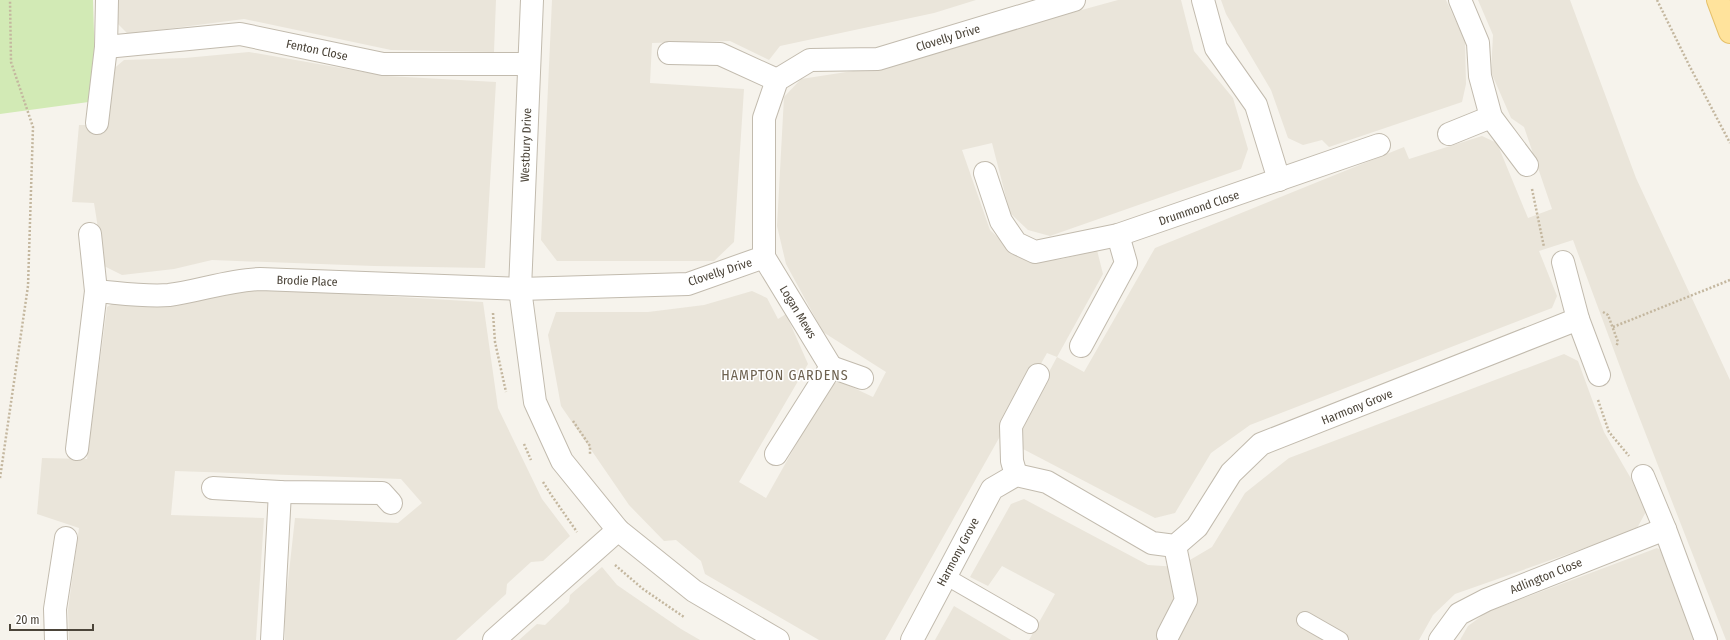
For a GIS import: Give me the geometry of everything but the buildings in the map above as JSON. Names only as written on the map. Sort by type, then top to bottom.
[{"type":"main road","points":[[1718,0],[1730,32]]},
{"type":"street","points":[[97,123],[106,47],[107,0]]},
{"type":"street","name":"Westbury Drive","points":[[532,0],[520,289],[535,402],[562,461],[618,530],[694,592],[778,640]]},
{"type":"street","name":"Clovelly Drive","points":[[520,289],[688,284],[764,257],[764,118],[777,80],[810,60],[878,59],[1074,0]]},
{"type":"street","points":[[1204,0],[1216,48],[1256,105],[1279,180]]},
{"type":"street","points":[[1460,0],[1478,43],[1480,76],[1491,117],[1527,166]]},
{"type":"street","name":"Fenton Close","points":[[106,47],[240,34],[383,64],[529,64]]},
{"type":"street","points":[[670,53],[720,54],[777,80]]},
{"type":"street","points":[[1449,134],[1491,117]]},
{"type":"street","name":"Drummond Close","points":[[984,173],[1001,221],[1016,243],[1035,252],[1118,236],[1379,145]]},
{"type":"street","points":[[77,449],[96,291],[90,234]]},
{"type":"street","points":[[1081,346],[1126,263],[1118,236]]},
{"type":"street","name":"Logan Mews","points":[[764,257],[831,367]]},
{"type":"street","points":[[1562,262],[1578,319],[1599,375]]},
{"type":"street","name":"Brodie Place","points":[[96,291],[135,295],[168,295],[241,280],[260,279],[520,289]]},
{"type":"street","name":"Harmony Grove","points":[[1174,546],[1197,527],[1231,473],[1261,444],[1578,319]]},
{"type":"street","points":[[776,454],[831,367],[862,378]]},
{"type":"street","points":[[1038,375],[1011,426],[1012,461],[1016,475],[1047,482],[1152,542],[1174,546],[1186,600],[1168,635]]},
{"type":"street","name":"Harmony Grove","points":[[912,640],[992,489],[1016,475]]},
{"type":"street","points":[[1643,476],[1665,529],[1706,640]]},
{"type":"street","points":[[213,488],[280,492],[382,493],[392,503]]},
{"type":"street","points":[[272,640],[280,492]]},
{"type":"street","name":"Adlington Close","points":[[1440,640],[1459,614],[1486,600],[1665,529]]},
{"type":"street","points":[[494,640],[618,530]]},
{"type":"street","points":[[56,640],[55,609],[66,538]]},
{"type":"lane","points":[[945,576],[1030,625]]},
{"type":"lane","points":[[1305,620],[1340,640]]},
{"type":"path","points":[[0,478],[28,286],[33,127],[11,62],[10,0]]},
{"type":"path","points":[[1657,0],[1689,65],[1730,142]]},
{"type":"path","points":[[1613,327],[1730,280]]},
{"type":"path","points":[[491,288],[496,342],[507,398]]},
{"type":"path","points":[[570,419],[574,422],[590,446],[590,457]]},
{"type":"path","points":[[522,439],[534,465]]},
{"type":"path","points":[[541,478],[579,534]]},
{"type":"path","points":[[613,563],[643,589],[686,618]]},
{"type":"shaded area","points":[[115,0],[496,0],[494,52],[391,50],[244,19],[128,34],[115,21]]},
{"type":"shaded area","points":[[552,0],[976,0],[934,13],[780,46],[769,60],[730,41],[652,43],[650,83],[744,89],[734,242],[714,261],[557,261],[541,240]]},
{"type":"shaded area","points":[[1118,0],[1181,0],[1194,51],[1233,98],[1248,149],[1241,169],[1050,236],[1028,230],[1010,213],[992,143],[962,150],[990,230],[1012,251],[1035,262],[1062,259],[1097,250],[1103,274],[1057,357],[1047,353],[885,640],[819,640],[705,574],[701,561],[676,540],[664,541],[629,505],[561,406],[548,335],[556,312],[648,312],[704,305],[752,291],[767,298],[778,319],[786,314],[808,364],[739,482],[766,498],[829,386],[839,381],[873,397],[886,372],[823,332],[786,264],[777,226],[784,97],[801,79],[866,69]]},
{"type":"shaded area","points":[[1221,0],[1446,0],[1465,41],[1466,84],[1462,102],[1329,147],[1322,140],[1303,145],[1288,138],[1271,90],[1226,14]]},
{"type":"shaded area","points":[[1478,0],[1570,0],[1636,178],[1730,380],[1730,640],[1726,640],[1629,391],[1573,240],[1539,251],[1557,296],[1552,308],[1250,425],[1211,453],[1175,513],[1155,518],[1023,449],[1019,428],[1057,357],[1084,372],[1155,248],[1404,147],[1409,159],[1482,136],[1497,143],[1528,218],[1552,209],[1524,127],[1511,118],[1491,72],[1493,35]]},
{"type":"shaded area","points":[[249,52],[387,76],[496,82],[485,268],[374,266],[212,260],[174,269],[122,275],[104,266],[94,203],[72,202],[79,125],[103,125],[111,71],[124,60],[185,58]]},
{"type":"shaded area","points":[[234,287],[483,302],[498,408],[542,499],[570,536],[543,561],[531,562],[507,584],[506,594],[456,640],[285,640],[285,608],[295,518],[398,523],[422,503],[401,479],[175,471],[171,515],[264,518],[256,640],[69,640],[68,610],[79,528],[37,514],[42,458],[87,459],[107,307],[117,301],[168,306]]},
{"type":"shaded area","points":[[1564,354],[1578,361],[1604,432],[1648,508],[1636,530],[1455,594],[1433,615],[1419,640],[1029,640],[1055,594],[1002,566],[988,586],[970,577],[1011,504],[1024,499],[1148,565],[1178,567],[1212,547],[1245,493],[1289,458]]},
{"type":"shaded area","points":[[1657,548],[1668,554],[1702,640],[1460,640],[1468,626],[1487,612]]},
{"type":"shaded area","points":[[602,567],[617,585],[681,629],[700,640],[519,640],[537,624],[545,625],[569,602],[570,595]]},
{"type":"shaded area","points":[[954,606],[1011,640],[935,640]]},
{"type":"green space","points":[[0,0],[93,0],[96,101],[0,114]]},
{"type":"district","name":"HAMPTON GARDENS","points":[[785,375]]}]
